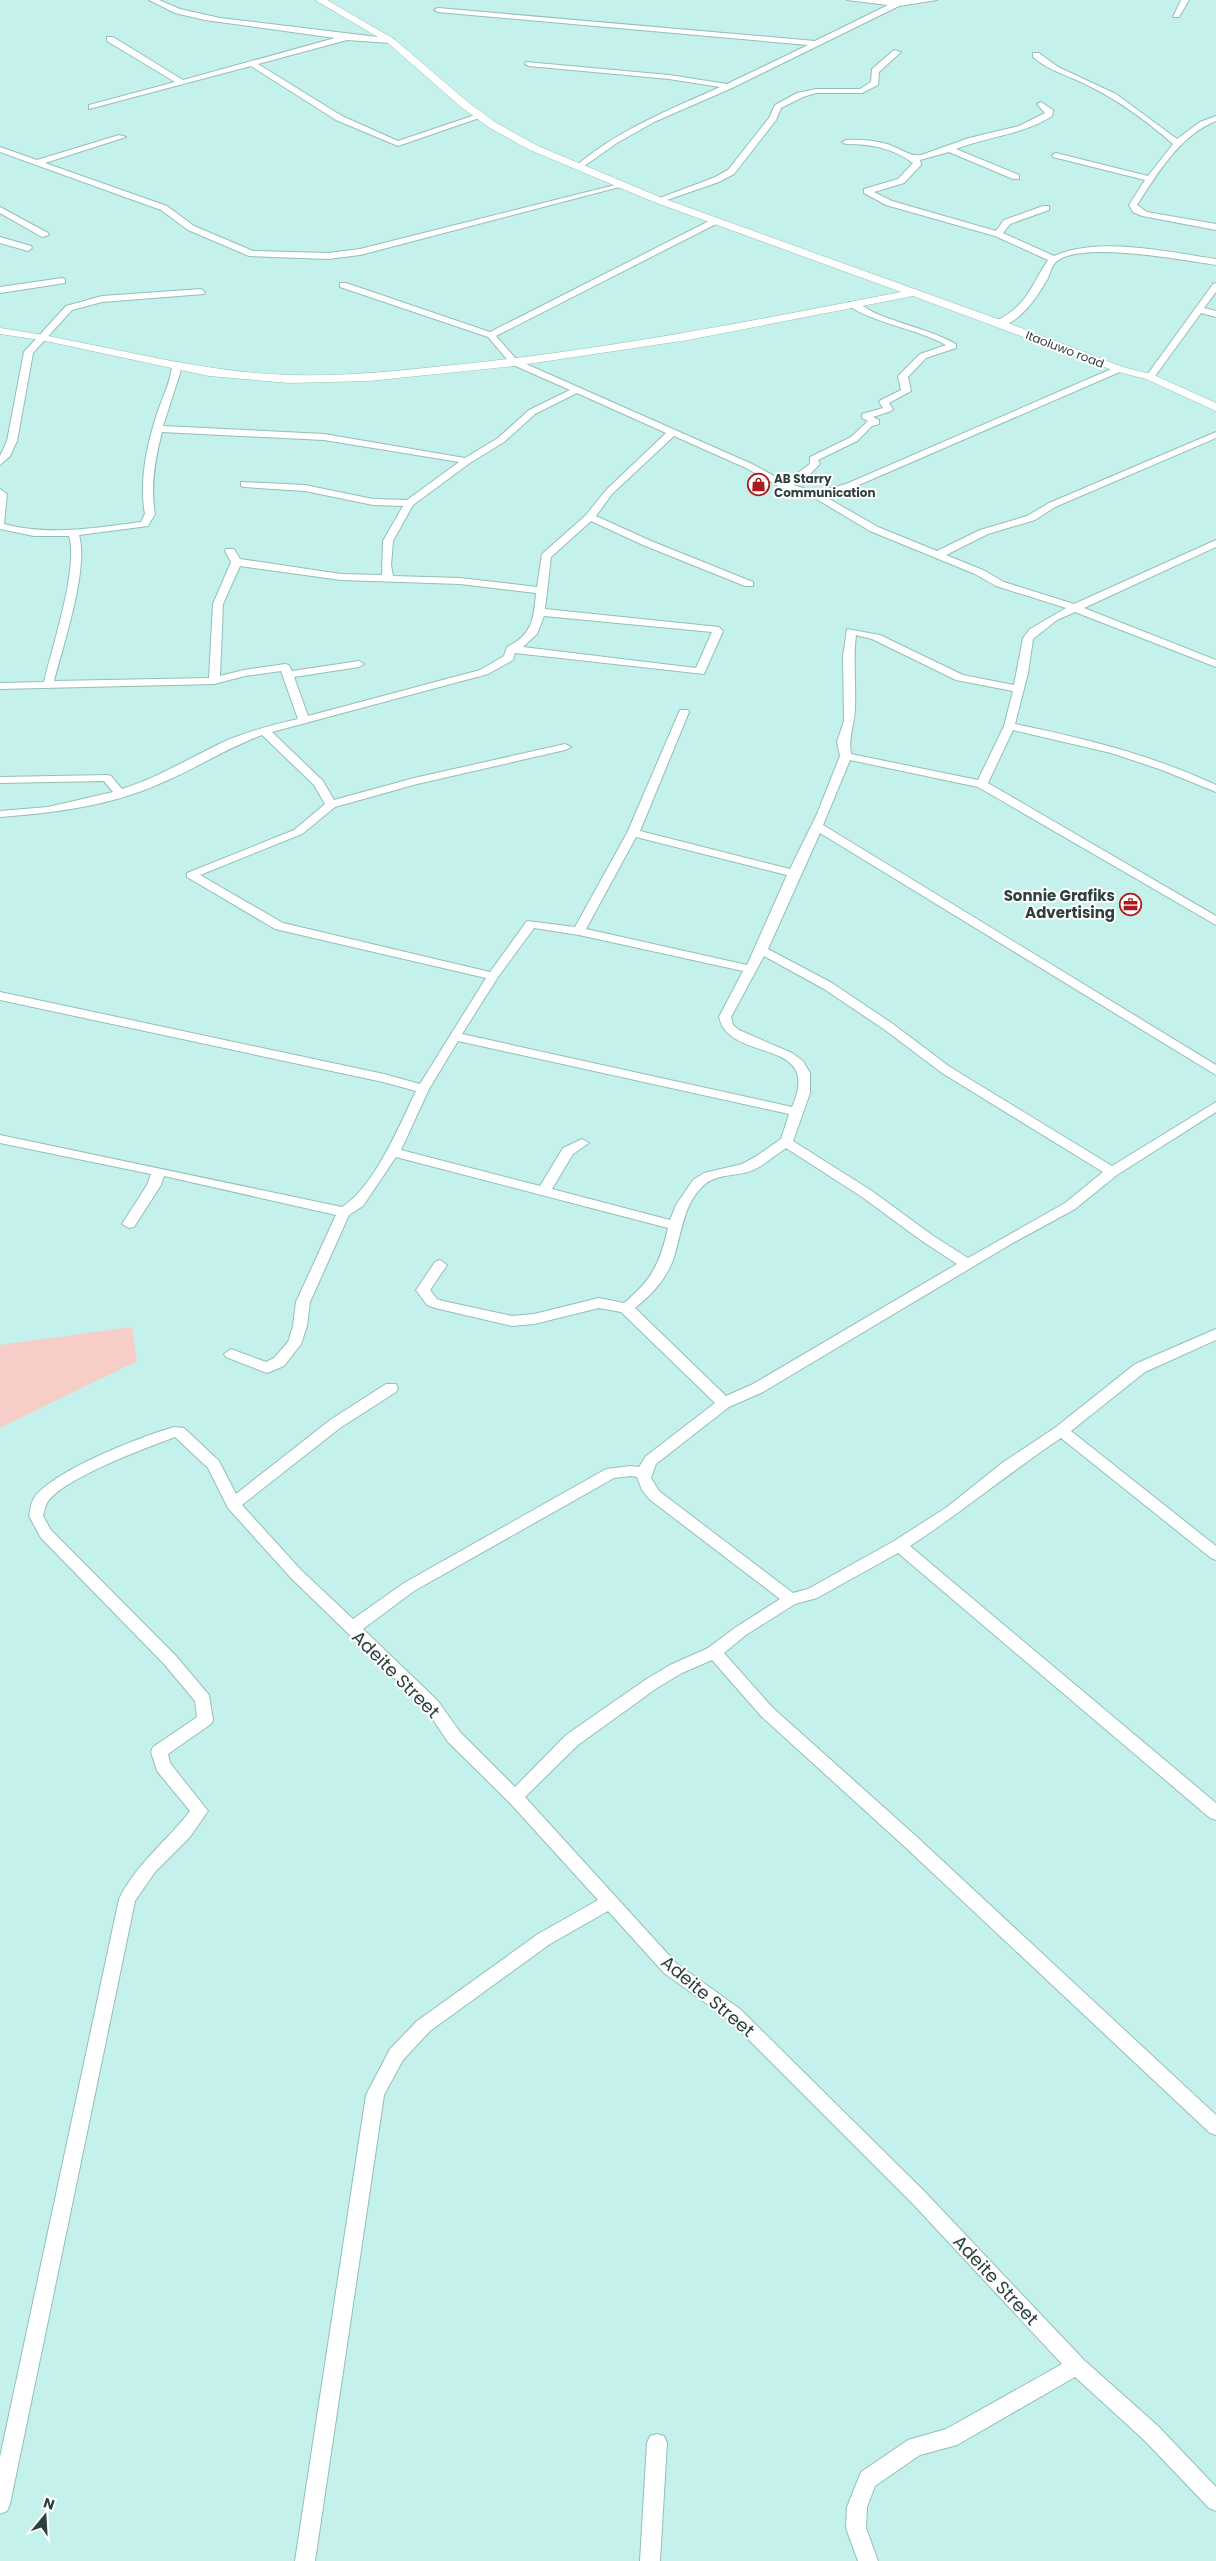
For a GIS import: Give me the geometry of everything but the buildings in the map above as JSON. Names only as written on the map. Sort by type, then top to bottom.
[{"type":"street","points":[[153,0],[162,6],[222,21],[344,38],[391,42]]},
{"type":"street","name":"Itaoluwo road","points":[[320,0],[391,42],[481,116],[534,148],[658,200],[999,323],[1119,369],[1150,378],[1216,407]]},
{"type":"street","points":[[851,0],[899,2],[933,0]]},
{"type":"street","points":[[1176,15],[1185,0]]},
{"type":"street","points":[[580,167],[606,145],[631,129],[728,86],[899,2]]},
{"type":"street","points":[[438,10],[815,43]]},
{"type":"street","points":[[92,107],[344,38]]},
{"type":"street","points":[[110,39],[181,82]]},
{"type":"street","points":[[658,200],[716,180],[730,172],[773,118],[778,107],[800,95],[816,91],[862,91],[875,84],[875,71],[897,52]]},
{"type":"street","points":[[1036,55],[1050,68],[1090,83],[1149,119],[1178,144]]},
{"type":"street","points":[[254,64],[339,118],[398,144],[481,116]]},
{"type":"street","points":[[529,64],[669,77],[728,86]]},
{"type":"street","points":[[914,159],[970,141],[1034,124],[1049,114],[1049,110],[1040,104]]},
{"type":"street","points":[[1216,118],[1193,129],[1178,144],[1149,179],[1133,206],[1136,210],[1216,227]]},
{"type":"street","points":[[35,163],[122,137]]},
{"type":"street","points":[[846,142],[874,142],[905,152],[918,163],[901,181],[867,191],[890,203],[998,234],[1053,259]]},
{"type":"street","points":[[0,149],[164,208],[191,228],[243,251],[258,254],[328,256],[360,252],[623,185]]},
{"type":"street","points":[[950,149],[1016,177]]},
{"type":"street","points":[[1056,155],[1149,179]]},
{"type":"street","points":[[998,234],[1007,222],[1046,208]]},
{"type":"street","points":[[0,210],[45,235]]},
{"type":"street","points":[[491,335],[715,221]]},
{"type":"street","points":[[0,240],[28,248]]},
{"type":"street","points":[[999,323],[1018,314],[1026,306],[1053,259],[1065,254],[1123,250],[1148,251],[1216,262]]},
{"type":"street","points":[[0,290],[62,282]]},
{"type":"street","points":[[343,285],[491,335],[514,362],[749,466],[785,486],[816,495],[846,499],[1119,369]]},
{"type":"street","points":[[1150,378],[1216,286]]},
{"type":"street","points":[[0,462],[12,440],[29,352],[69,308],[76,304],[119,297],[201,292]]},
{"type":"street","points":[[0,331],[41,337],[177,367],[252,376],[316,379],[411,374],[514,362],[688,337],[912,293]]},
{"type":"street","points":[[785,486],[812,467],[815,464],[813,459],[854,439],[869,424],[876,422],[865,416],[888,408],[884,402],[906,391],[903,376],[923,356],[953,346],[909,326],[870,314],[852,304]]},
{"type":"street","points":[[1200,310],[1216,314]]},
{"type":"street","points":[[0,526],[25,532],[73,532],[144,524],[150,514],[148,503],[150,460],[177,367]]},
{"type":"street","points":[[388,578],[386,565],[388,541],[396,532],[409,503],[467,461],[501,440],[532,412],[577,390]]},
{"type":"street","points":[[159,428],[324,437],[467,461]]},
{"type":"street","points":[[511,649],[526,642],[539,612],[546,556],[590,517],[609,492],[672,433]]},
{"type":"street","points":[[939,554],[984,532],[1031,518],[1052,505],[1216,435]]},
{"type":"street","points":[[244,484],[305,488],[373,502],[409,503]]},
{"type":"street","points":[[0,492],[2,494],[0,522]]},
{"type":"street","points":[[816,495],[846,499],[874,529],[939,554],[1000,584],[1075,608],[1216,664]]},
{"type":"street","points":[[590,517],[647,543],[749,584]]},
{"type":"street","points":[[48,686],[77,566],[77,545],[73,532]]},
{"type":"street","points":[[982,784],[1009,726],[1019,689],[1028,638],[1043,624],[1216,543]]},
{"type":"street","points":[[230,551],[236,562]]},
{"type":"street","points":[[236,562],[341,577],[460,581],[542,591]]},
{"type":"street","points":[[214,681],[219,614],[218,604],[236,562]]},
{"type":"street","points":[[511,649],[700,672],[718,631],[715,629],[539,612]]},
{"type":"street","points":[[626,1308],[654,1283],[668,1253],[680,1208],[700,1182],[711,1175],[746,1168],[785,1142],[796,1112],[806,1094],[804,1071],[798,1064],[772,1048],[726,1028],[724,1024],[725,1017],[749,969],[761,950],[794,873],[817,826],[846,756],[842,742],[849,713],[848,657],[851,631],[876,638],[960,678],[1019,689]]},
{"type":"street","points":[[0,814],[48,810],[120,794],[154,782],[226,745],[264,731],[484,672],[509,658],[511,649]]},
{"type":"street","points":[[289,676],[359,664]]},
{"type":"street","points":[[0,686],[214,681],[244,673],[285,667],[304,719]]},
{"type":"street","points":[[579,931],[634,833],[684,712]]},
{"type":"street","points":[[1009,726],[1074,738],[1152,760],[1216,790]]},
{"type":"street","points":[[264,731],[319,783],[331,805]]},
{"type":"street","points":[[493,976],[279,926],[191,875],[298,832],[331,805],[414,781],[565,747]]},
{"type":"street","points":[[846,756],[982,784],[1216,921]]},
{"type":"street","points":[[0,780],[107,778],[120,794]]},
{"type":"street","points":[[817,826],[1216,1071]]},
{"type":"street","points":[[634,833],[794,873]]},
{"type":"street","points":[[231,1354],[267,1368],[284,1358],[297,1335],[303,1302],[344,1212],[363,1198],[393,1152],[423,1089],[454,1036],[493,976],[531,924],[579,931],[749,969]]},
{"type":"street","points":[[761,950],[828,986],[889,1027],[946,1070],[1112,1172]]},
{"type":"street","points":[[0,996],[384,1078],[423,1089]]},
{"type":"street","points":[[454,1036],[796,1112]]},
{"type":"street","points":[[791,1598],[654,1495],[643,1480],[643,1473],[651,1460],[724,1403],[758,1388],[1070,1206],[1112,1172],[1216,1106]]},
{"type":"street","points":[[0,1139],[159,1171],[344,1212]]},
{"type":"street","points":[[785,1142],[867,1194],[927,1238],[968,1264]]},
{"type":"street","points":[[543,1192],[568,1151],[582,1143]]},
{"type":"street","points":[[393,1152],[674,1225]]},
{"type":"street","points":[[130,1224],[154,1185],[159,1171]]},
{"type":"street","points":[[440,1265],[423,1290],[432,1302],[469,1313],[521,1322],[599,1303],[626,1308],[724,1403]]},
{"type":"street","points":[[515,1797],[586,1728],[660,1679],[714,1652],[741,1631],[791,1598],[812,1594],[899,1545],[952,1511],[1007,1467],[1061,1431],[1140,1368],[1216,1334]]},
{"type":"street","points":[[233,1504],[335,1424],[391,1388]]},
{"type":"street","points":[[1061,1431],[1216,1554]]},
{"type":"street","name":"Adeite Street","points":[[0,2504],[128,1899],[149,1867],[184,1832],[200,1811],[163,1766],[159,1752],[205,1720],[203,1699],[170,1660],[46,1534],[36,1516],[40,1501],[56,1485],[121,1453],[174,1432],[180,1432],[214,1465],[233,1504],[296,1574],[432,1705],[454,1737],[515,1797],[670,1968],[734,2014],[918,2197],[1077,2366],[1151,2434],[1216,2501]]},
{"type":"street","points":[[351,1629],[409,1587],[611,1473],[631,1470],[643,1473]]},
{"type":"street","points":[[899,1545],[1216,1813]]},
{"type":"street","points":[[714,1652],[767,1712],[911,1842],[1216,2127]]},
{"type":"street","points":[[305,2561],[375,2096],[384,2072],[408,2039],[441,2011],[494,1977],[536,1944],[611,1901]]},
{"type":"street","points":[[868,2561],[856,2528],[857,2506],[868,2479],[916,2447],[950,2438],[1077,2366]]},
{"type":"street","points":[[650,2561],[657,2443]]},
{"type":"shaded area","points":[[132,1327],[137,1361],[0,1428],[0,1345]]},
{"type":"place","name":"AB Starry Communication","points":[[758,485]]},
{"type":"place","name":"Sonnie Grafiks Advertising","points":[[1131,904]]}]
